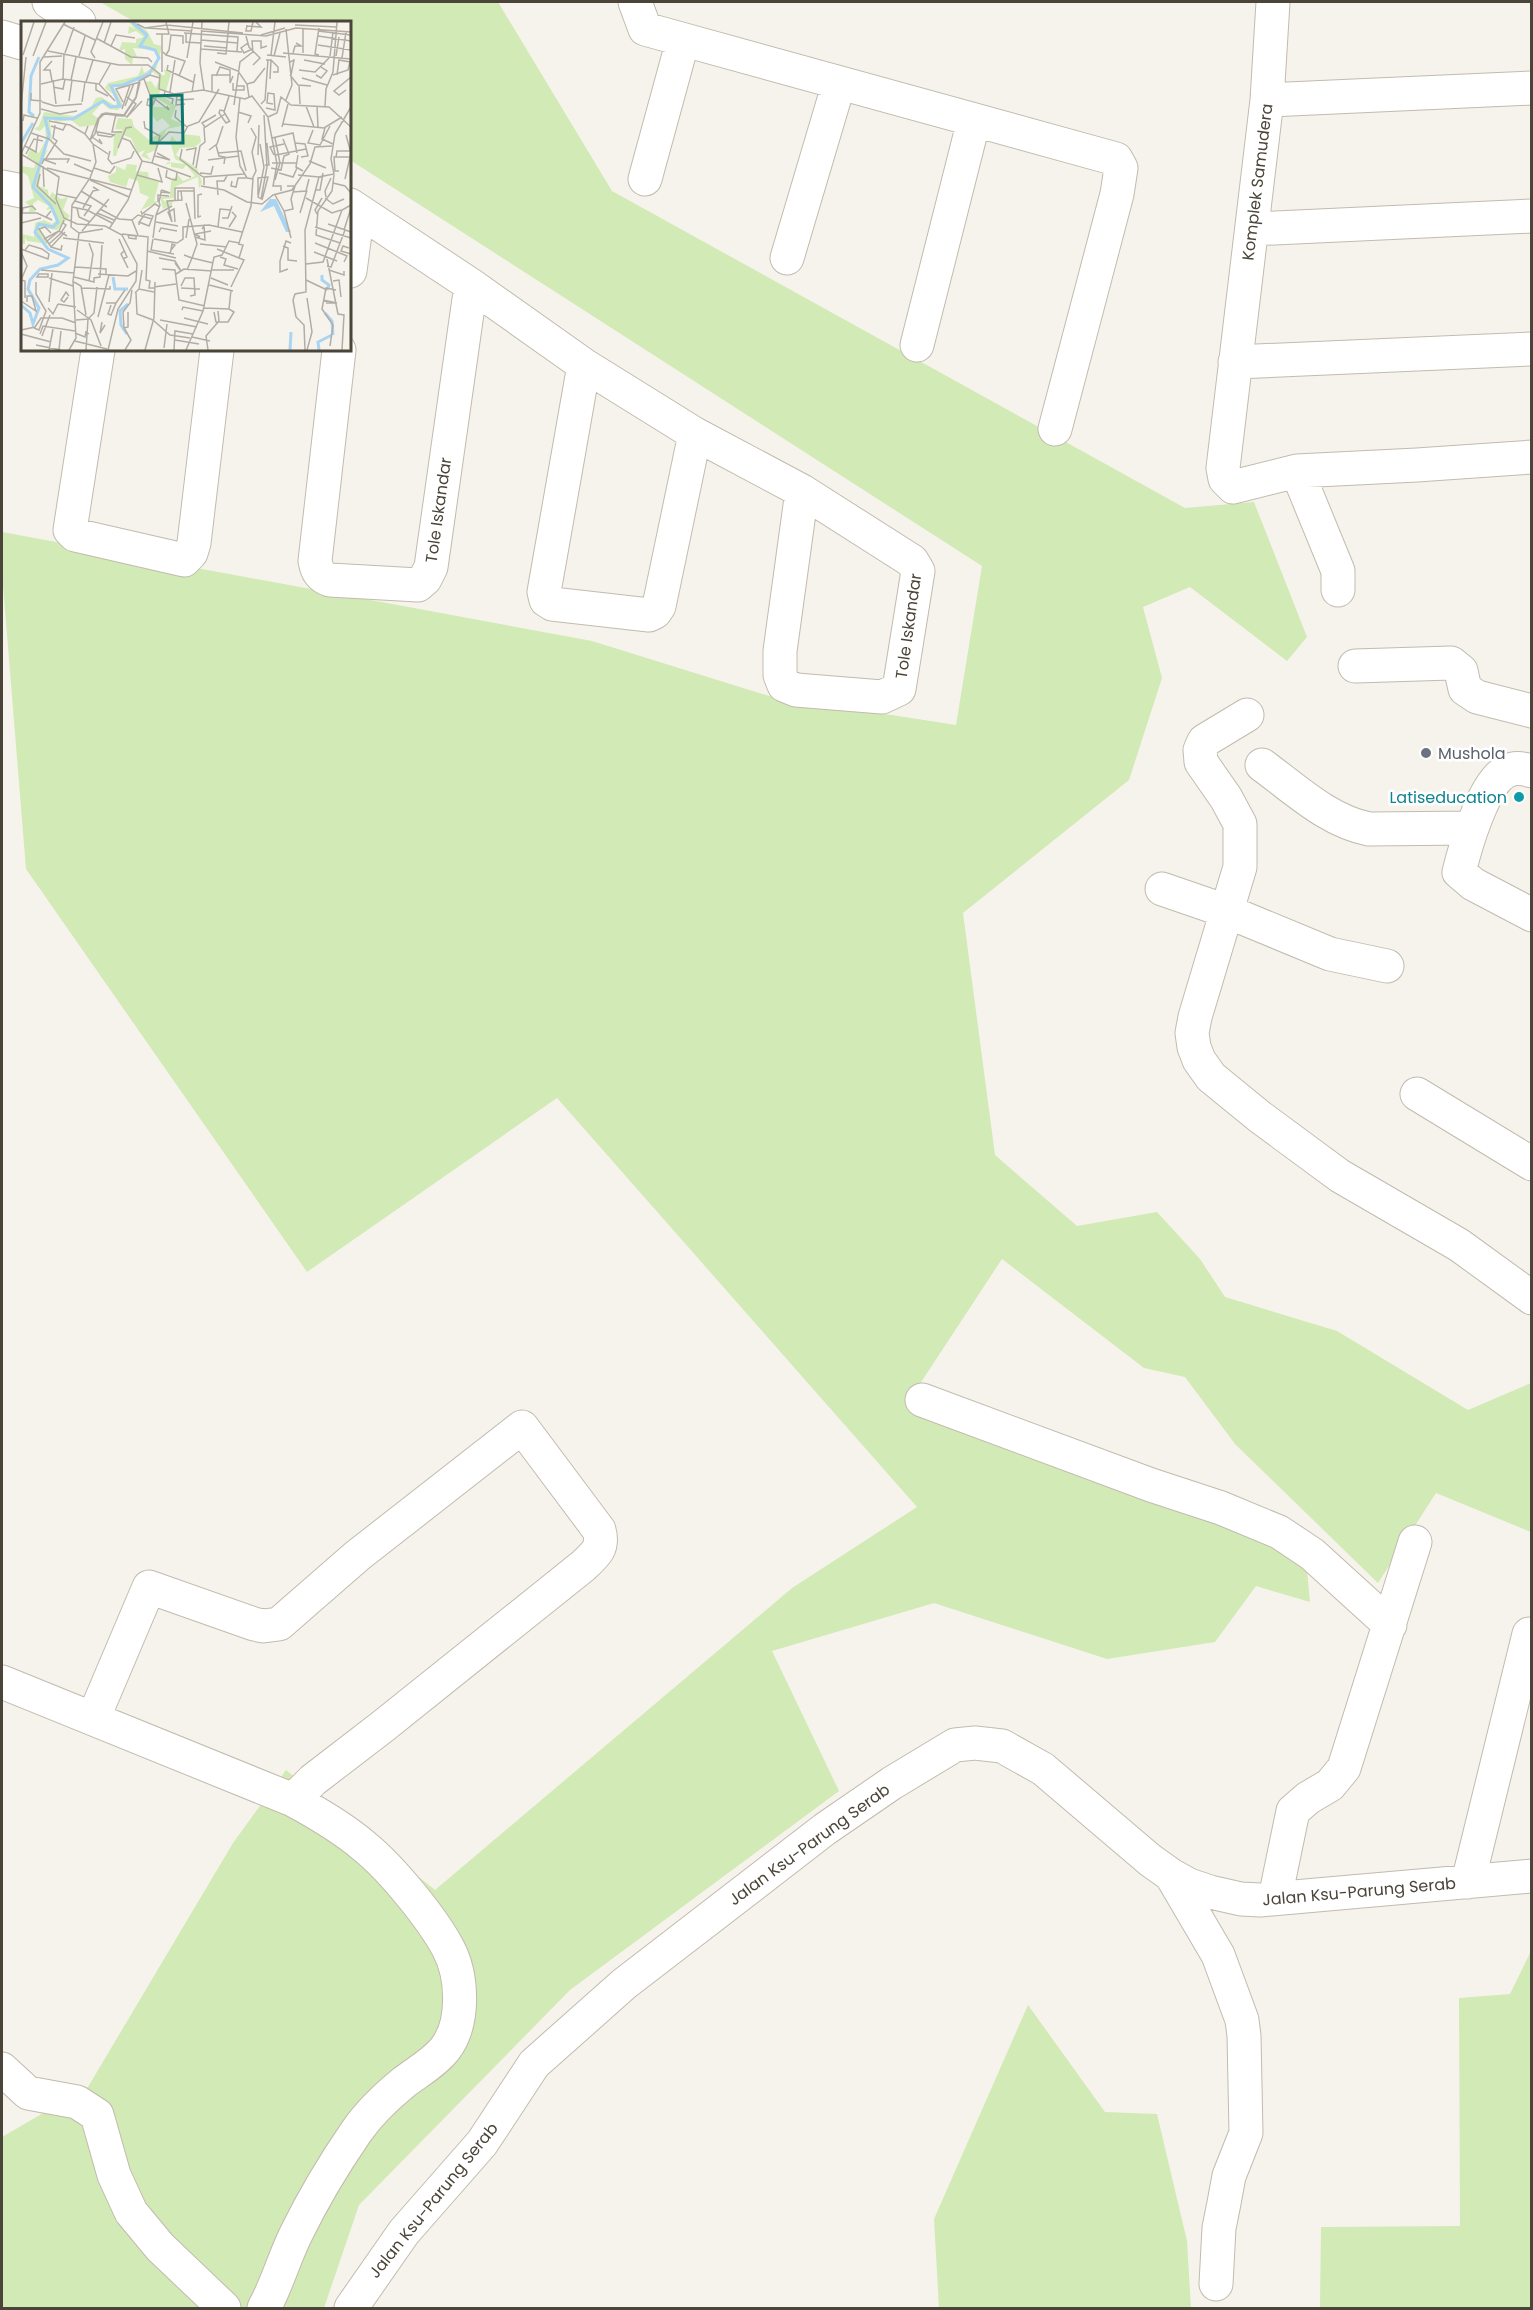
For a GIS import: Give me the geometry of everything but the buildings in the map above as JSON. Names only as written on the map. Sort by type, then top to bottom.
[{"type":"street","points":[[49,2],[78,21]]},
{"type":"street","points":[[635,2],[645,29],[1116,159],[1121,168],[1117,194],[1055,429]]},
{"type":"street","name":"Komplek Samudera","points":[[1273,2],[1267,100],[1223,468],[1225,479],[1233,487],[1298,471]]},
{"type":"street","points":[[2,37],[21,43]]},
{"type":"street","points":[[645,179],[683,40]]},
{"type":"street","points":[[787,258],[839,82]]},
{"type":"street","points":[[1267,100],[1532,88]]},
{"type":"street","points":[[917,345],[974,120]]},
{"type":"street","points":[[2,187],[21,191]]},
{"type":"street","name":"Tole Iskandar","points":[[351,255],[354,208],[471,285],[584,365],[694,434],[802,491],[912,561],[918,572],[899,689],[882,697],[796,690],[784,685],[780,675],[780,651],[802,491]]},
{"type":"street","points":[[1252,229],[1532,216]]},
{"type":"street","name":"Tole Iskandar","points":[[339,351],[315,561],[317,568],[324,578],[330,580],[417,585],[425,579],[431,567],[471,285]]},
{"type":"street","points":[[1235,362],[1532,349]]},
{"type":"street","points":[[98,351],[70,530],[75,535],[184,561],[191,553],[194,543],[217,351]]},
{"type":"street","points":[[584,365],[544,592],[546,600],[552,604],[649,615],[655,612],[659,606],[694,434]]},
{"type":"street","points":[[1338,590],[1338,571],[1298,471],[1532,457]]},
{"type":"street","points":[[1355,666],[1451,663],[1461,671],[1465,689],[1477,698],[1531,707]]},
{"type":"street","points":[[1247,715],[1204,741],[1200,750],[1201,762],[1226,798],[1240,824],[1240,867],[1195,1017],[1192,1033],[1198,1059],[1211,1077],[1260,1117],[1340,1176],[1459,1245],[1532,1298]]},
{"type":"street","points":[[1262,765],[1335,818],[1354,826],[1369,829],[1472,828]]},
{"type":"street","points":[[1532,771],[1519,767],[1504,772],[1494,782],[1472,828],[1459,872],[1473,884],[1532,915]]},
{"type":"street","points":[[1162,889],[1226,911],[1330,954],[1387,966]]},
{"type":"street","points":[[1417,1095],[1532,1164]]},
{"type":"street","points":[[922,1400],[1242,1516],[1279,1532],[1312,1554],[1390,1625]]},
{"type":"street","points":[[93,1719],[149,1587],[254,1624],[264,1626],[279,1624],[357,1556],[522,1427],[599,1530],[601,1539],[598,1551],[584,1566],[313,1780],[293,1800]]},
{"type":"street","points":[[1275,1898],[1293,1810],[1330,1785],[1344,1768],[1416,1542]]},
{"type":"street","points":[[1468,1882],[1529,1634]]},
{"type":"street","points":[[2,1682],[293,1800],[329,1820],[367,1848],[427,1917],[449,1949],[455,1966],[459,2007],[453,2033],[446,2048],[404,2082],[370,2114],[336,2163],[296,2234],[264,2308]]},
{"type":"street","name":"Jalan Ksu-Parung Serab","points":[[351,2308],[404,2232],[482,2143],[534,2064],[624,1984],[825,1829],[955,1745],[975,1743],[1002,1746],[1035,1765],[1171,1875],[1189,1885],[1224,1896],[1260,1900],[1532,1876]]},
{"type":"street","points":[[1171,1875],[1218,1955],[1240,2013],[1244,2036],[1246,2133],[1229,2176],[1219,2228],[1216,2284]]},
{"type":"street","points":[[2,2069],[28,2093],[77,2102],[97,2115],[114,2175],[131,2212],[160,2247],[224,2308]]},
{"type":"green space","points":[[100,2],[498,2],[612,191],[1185,508],[1254,502],[1307,637],[1287,661],[1190,587],[1143,607],[1162,678],[1129,780],[963,913],[995,1155],[1077,1226],[1157,1212],[1200,1259],[1225,1297],[1337,1331],[1468,1410],[1531,1383],[1531,1532],[1436,1493],[1378,1583],[1235,1444],[1185,1377],[1144,1368],[1002,1259],[908,1402],[1242,1525],[1306,1560],[1310,1602],[1256,1586],[1215,1642],[1107,1659],[934,1603],[772,1651],[839,1791],[570,1990],[359,2205],[324,2308],[2,2308],[2,2137],[88,2087],[233,1843],[286,1770],[435,1890],[792,1588],[917,1507],[557,1098],[307,1272],[26,869],[2,573],[2,532],[592,641],[769,696],[956,725],[982,566],[351,161],[351,21],[133,21]]},
{"type":"green space","points":[[1531,1951],[1531,2308],[1320,2308],[1321,2227],[1460,2226],[1459,1998],[1510,1994]]},
{"type":"green space","points":[[1028,2005],[1105,2112],[1157,2114],[1187,2241],[1191,2308],[939,2308],[934,2219]]},
{"type":"place","name":"Mushola","points":[[1426,753]]},
{"type":"place","name":"Latiseducation","points":[[1519,797]]}]
